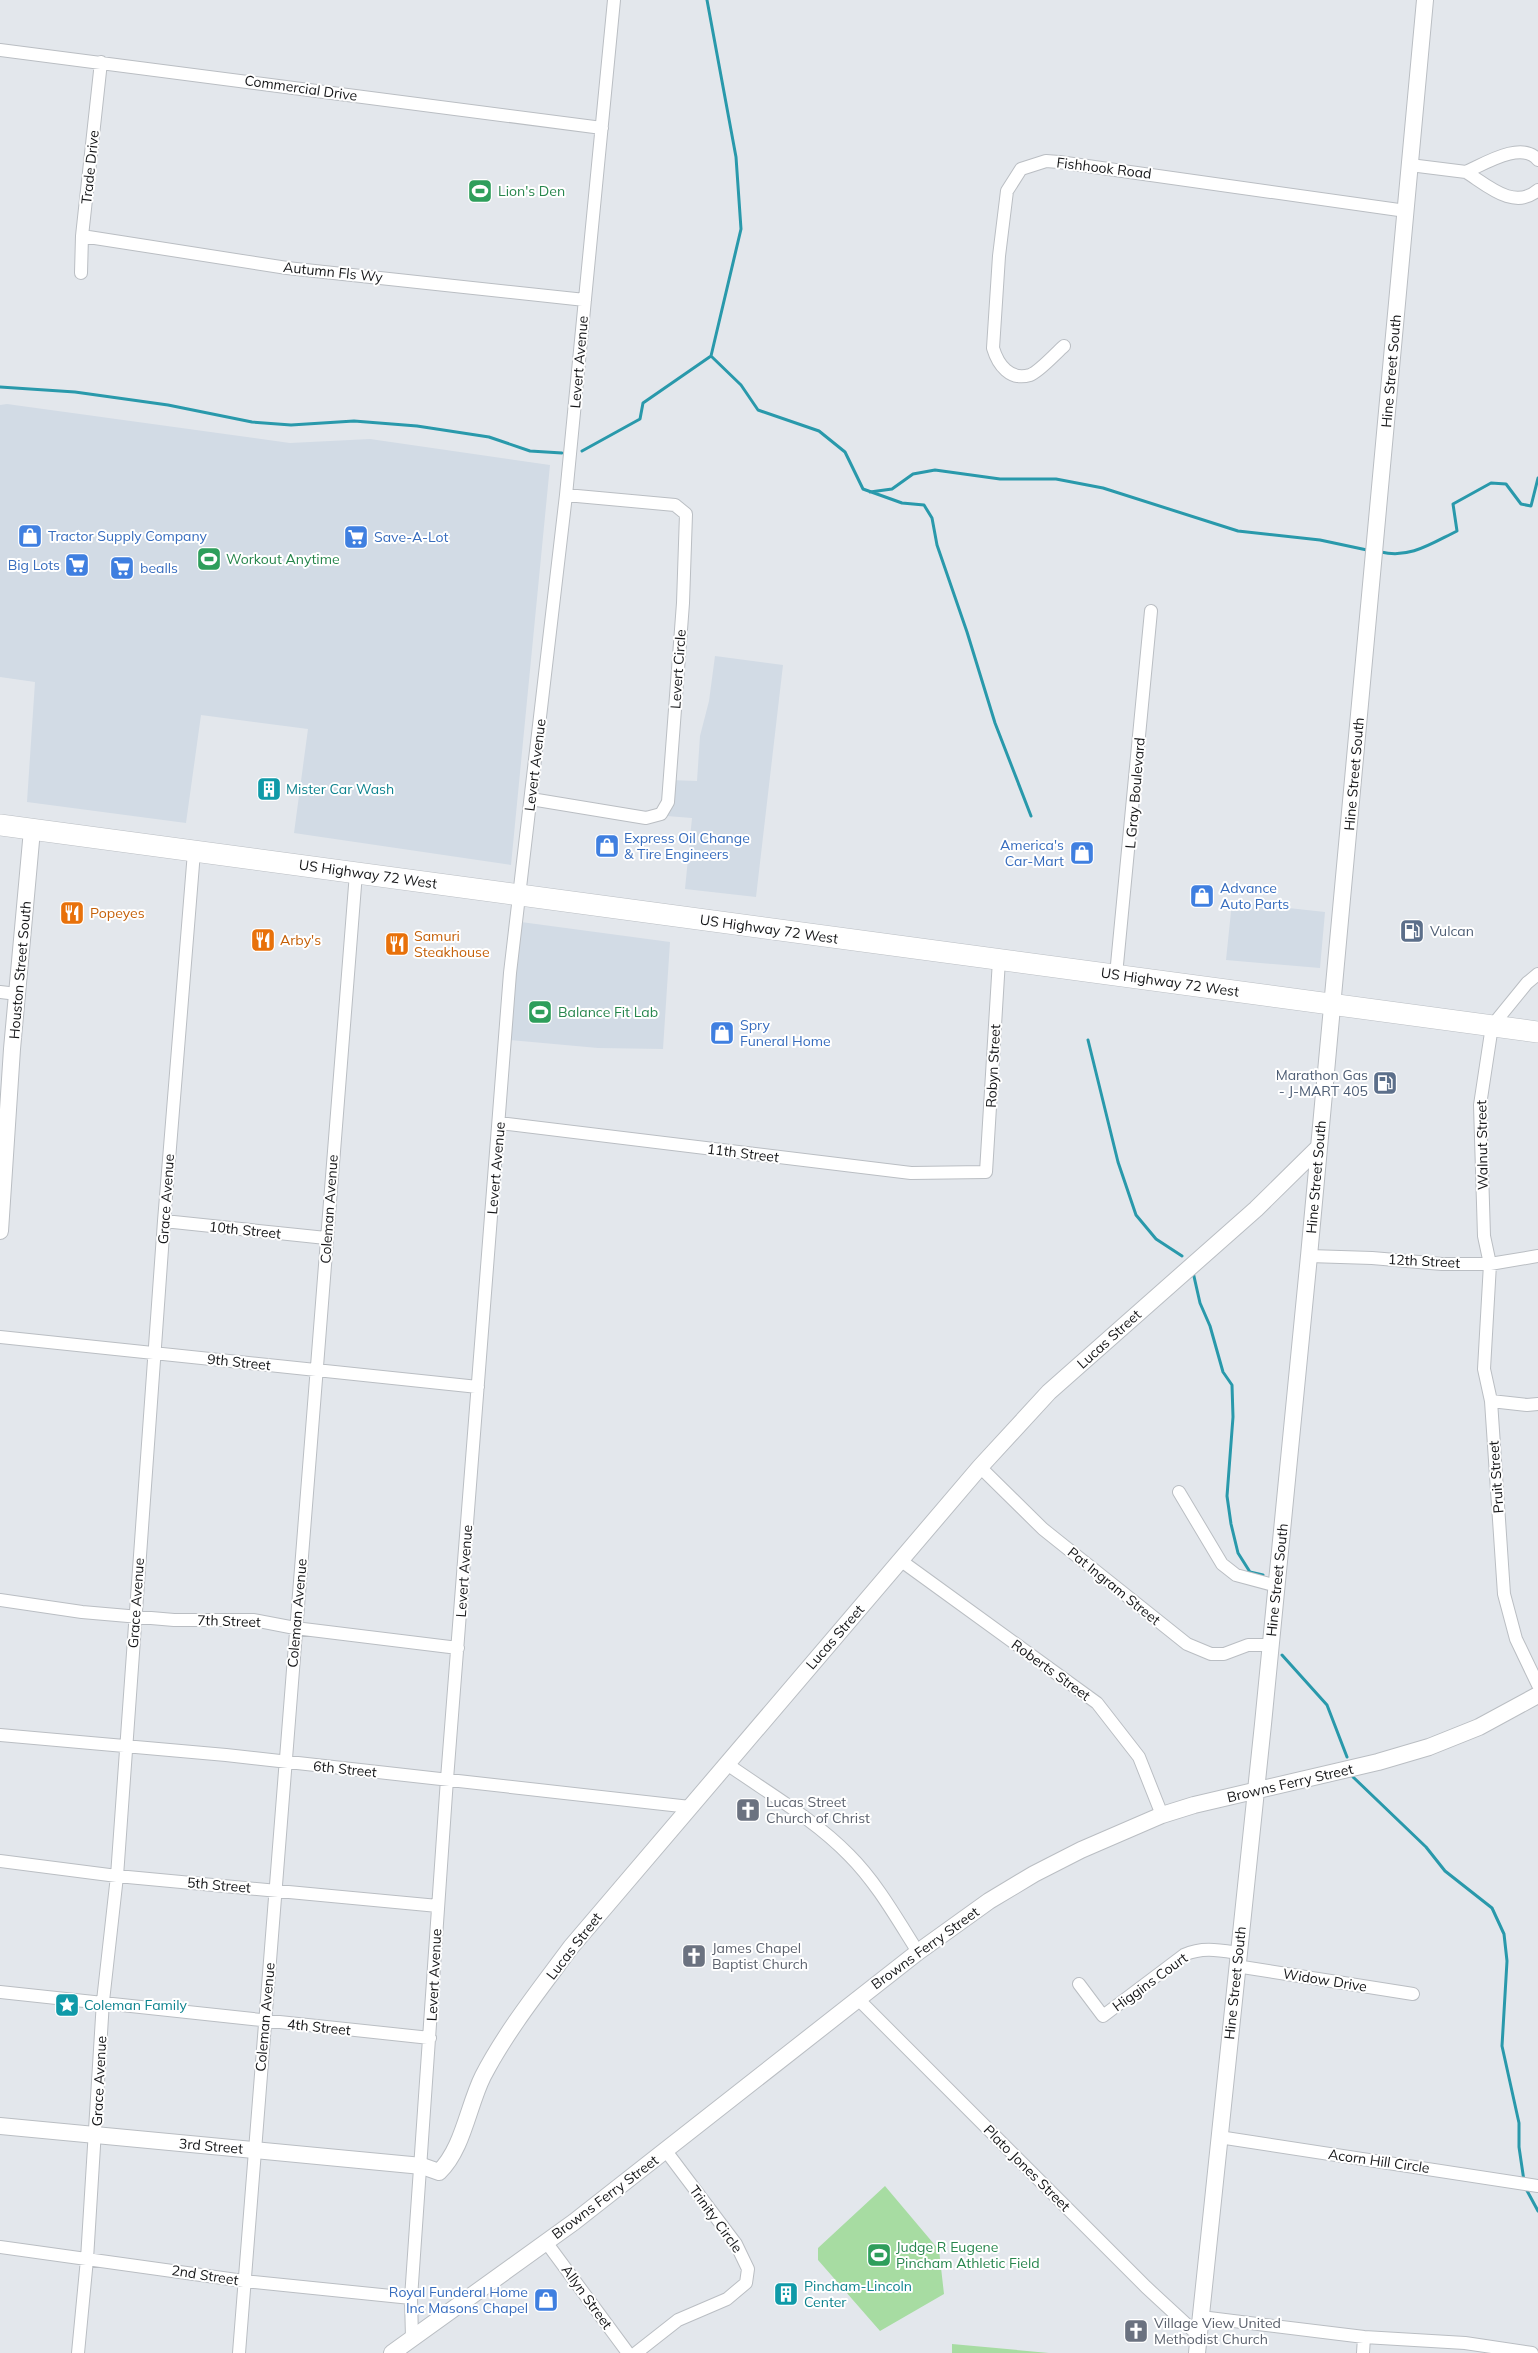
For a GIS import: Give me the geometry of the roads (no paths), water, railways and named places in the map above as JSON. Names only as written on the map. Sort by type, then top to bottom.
[{"type":"highway","name":"US Highway 72 West","points":[[0,825],[1538,1032]]},
{"type":"street","name":"Levert Avenue","points":[[412,2338],[411,2298],[422,2166],[447,1779],[500,1123],[510,973],[566,495],[614,0]]},
{"type":"street","name":"Hine Street South","points":[[1197,2353],[1277,1586],[1309,1256],[1425,0]]},
{"type":"street","name":"Commercial Drive","points":[[0,50],[602,128]]},
{"type":"street","name":"Trade Drive","points":[[81,273],[82,236],[101,62]]},
{"type":"street","points":[[1466,172],[1509,154],[1522,152],[1534,156],[1538,160]]},
{"type":"street","name":"Fishhook Road","points":[[1064,346],[1031,375],[1018,376],[1006,371],[997,361],[993,348],[999,256],[1007,190],[1021,169],[1033,164],[1059,162],[1406,211]]},
{"type":"street","points":[[1410,165],[1466,172],[1498,193],[1511,198],[1525,198],[1538,190]]},
{"type":"street","name":"Autumn Fls Wy","points":[[82,236],[288,268],[585,300]]},
{"type":"street","name":"Levert Circle","points":[[531,799],[646,818],[661,814],[668,802],[683,603],[686,514],[675,505],[566,495]]},
{"type":"street","name":"L Gray Boulevard","points":[[1116,975],[1151,611]]},
{"type":"street","name":"Houston Street South","points":[[0,1231],[17,994],[32,830]]},
{"type":"street","name":"Grace Avenue","points":[[78,2353],[96,2135],[103,2001],[117,1876],[154,1352],[194,852]]},
{"type":"street","name":"Coleman Avenue","points":[[239,2353],[356,872]]},
{"type":"street","name":"Robyn Street","points":[[986,1172],[999,960]]},
{"type":"street","points":[[1492,1026],[1527,984],[1538,974]]},
{"type":"street","points":[[0,992],[17,994]]},
{"type":"street","name":"Walnut Street","points":[[1490,1264],[1484,1236],[1480,1105],[1492,1026]]},
{"type":"street","name":"11th Street","points":[[500,1123],[911,1173],[986,1172]]},
{"type":"street","name":"Lucas Street","points":[[422,2166],[439,2172],[446,2165],[482,2078],[524,2011],[572,1947],[980,1466],[1049,1392],[1256,1209],[1318,1148]]},
{"type":"street","name":"10th Street","points":[[164,1221],[326,1238]]},
{"type":"street","name":"12th Street","points":[[1309,1256],[1372,1258],[1442,1264],[1490,1264],[1538,1256]]},
{"type":"street","name":"Pruit Street","points":[[1490,1264],[1484,1369],[1491,1401],[1504,1594],[1516,1639],[1538,1685]]},
{"type":"street","name":"9th Street","points":[[0,1337],[478,1386]]},
{"type":"street","points":[[1491,1401],[1527,1405],[1538,1404]]},
{"type":"street","name":"Pat Ingram Street","points":[[980,1466],[1043,1529],[1187,1644],[1211,1654],[1224,1654],[1248,1645],[1270,1645]]},
{"type":"street","points":[[1179,1492],[1222,1564],[1236,1575],[1277,1586]]},
{"type":"street","name":"Roberts Street","points":[[900,1560],[1096,1703],[1139,1757],[1162,1815]]},
{"type":"street","name":"7th Street","points":[[0,1600],[82,1612],[174,1620],[253,1620],[295,1628],[458,1648]]},
{"type":"street","name":"Browns Ferry Street","points":[[392,2353],[546,2242],[918,1952],[989,1901],[1034,1874],[1080,1850],[1162,1815],[1194,1805],[1378,1762],[1429,1746],[1478,1727],[1538,1695]]},
{"type":"street","name":"6th Street","points":[[0,1735],[127,1745],[690,1807]]},
{"type":"street","points":[[727,1764],[832,1838],[851,1856],[885,1899],[918,1952]]},
{"type":"street","name":"5th Street","points":[[0,1861],[117,1876],[438,1906]]},
{"type":"street","name":"Higgins Court","points":[[1079,1984],[1103,2016],[1184,1955],[1196,1950],[1209,1949],[1237,1960]]},
{"type":"street","name":"Widow Drive","points":[[1237,1960],[1413,1994]]},
{"type":"street","name":"4th Street","points":[[0,1992],[103,2001],[265,2021],[430,2038]]},
{"type":"street","name":"Plato Jones Street","points":[[857,1998],[1146,2288],[1199,2336]]},
{"type":"street","name":"3rd Street","points":[[0,2126],[422,2166]]},
{"type":"street","name":"Acorn Hill Circle","points":[[1219,2137],[1538,2186]]},
{"type":"street","name":"Trinity Circle","points":[[636,2353],[678,2320],[727,2299],[746,2283],[748,2270],[736,2244],[666,2150]]},
{"type":"street","name":"Allyn Street","points":[[546,2242],[628,2353]]},
{"type":"street","name":"2nd Street","points":[[0,2247],[244,2281],[411,2298]]},
{"type":"street","points":[[1201,2317],[1364,2337],[1465,2343],[1532,2353]]},
{"type":"street","points":[[1363,2353],[1364,2337]]},
{"type":"waterway","points":[[582,451],[640,419],[643,403],[711,356],[741,229],[736,157],[707,0]]},
{"type":"waterway","points":[[711,356],[741,385],[758,410],[819,431],[845,452],[863,489],[902,503],[924,505],[932,518],[937,545],[967,632],[995,723],[1031,816]]},
{"type":"waterway","points":[[0,387],[75,392],[168,405],[252,422],[291,425],[354,421],[417,426],[489,437],[530,451],[562,453]]},
{"type":"waterway","points":[[870,492],[892,489],[913,474],[935,470],[1000,479],[1056,479],[1103,488],[1238,531],[1320,540],[1367,550]]},
{"type":"waterway","points":[[1381,552],[1392,554],[1411,552],[1430,545],[1457,531],[1453,504],[1491,483],[1506,484],[1521,504],[1531,506],[1538,478]]},
{"type":"waterway","points":[[1088,1040],[1118,1162],[1136,1215],[1156,1239],[1182,1256]]},
{"type":"waterway","points":[[1193,1272],[1200,1303],[1210,1326],[1223,1372],[1232,1385],[1233,1417],[1227,1496],[1231,1524],[1238,1553],[1250,1572],[1263,1575]]},
{"type":"waterway","points":[[1282,1655],[1327,1705],[1347,1757]]},
{"type":"waterway","points":[[1353,1777],[1426,1847],[1445,1871],[1492,1908],[1504,1934],[1507,1961],[1502,2046],[1519,2123],[1519,2147],[1524,2181]]},
{"type":"waterway","points":[[1525,2187],[1538,2211]]},
{"type":"place","name":"Lion's Den","points":[[480,191]]},
{"type":"place","name":"Tractor Supply Company","points":[[30,536]]},
{"type":"place","name":"Save-A-Lot","points":[[356,537]]},
{"type":"place","name":"Workout Anytime","points":[[209,559]]},
{"type":"place","name":"Big Lots","points":[[77,565]]},
{"type":"place","name":"bealls","points":[[122,568]]},
{"type":"place","name":"Mister Car Wash","points":[[269,789]]},
{"type":"place","name":"Express Oil Change & Tire Engineers","points":[[607,846]]},
{"type":"place","name":"America's Car-Mart","points":[[1082,853]]},
{"type":"place","name":"Advance Auto Parts","points":[[1202,896]]},
{"type":"place","name":"Popeyes","points":[[72,913]]},
{"type":"place","name":"Vulcan","points":[[1412,931]]},
{"type":"place","name":"Arby's","points":[[263,940]]},
{"type":"place","name":"Samuri Steakhouse","points":[[397,944]]},
{"type":"place","name":"Balance Fit Lab","points":[[540,1012]]},
{"type":"place","name":"Spry Funeral Home","points":[[722,1033]]},
{"type":"place","name":"Marathon Gas - J-MART 405","points":[[1385,1083]]},
{"type":"place","name":"Lucas Street Church of Christ","points":[[748,1810]]},
{"type":"place","name":"James Chapel Baptist Church","points":[[694,1956]]},
{"type":"place","name":"Coleman Family","points":[[67,2005]]},
{"type":"place","name":"Judge R Eugene Pincham Athletic Field","points":[[879,2255]]},
{"type":"place","name":"Pincham-Lincoln Center","points":[[786,2294]]},
{"type":"place","name":"Royal Funderal Home Inc Masons Chapel","points":[[546,2300]]},
{"type":"place","name":"Village View United Methodist Church","points":[[1136,2331]]}]
